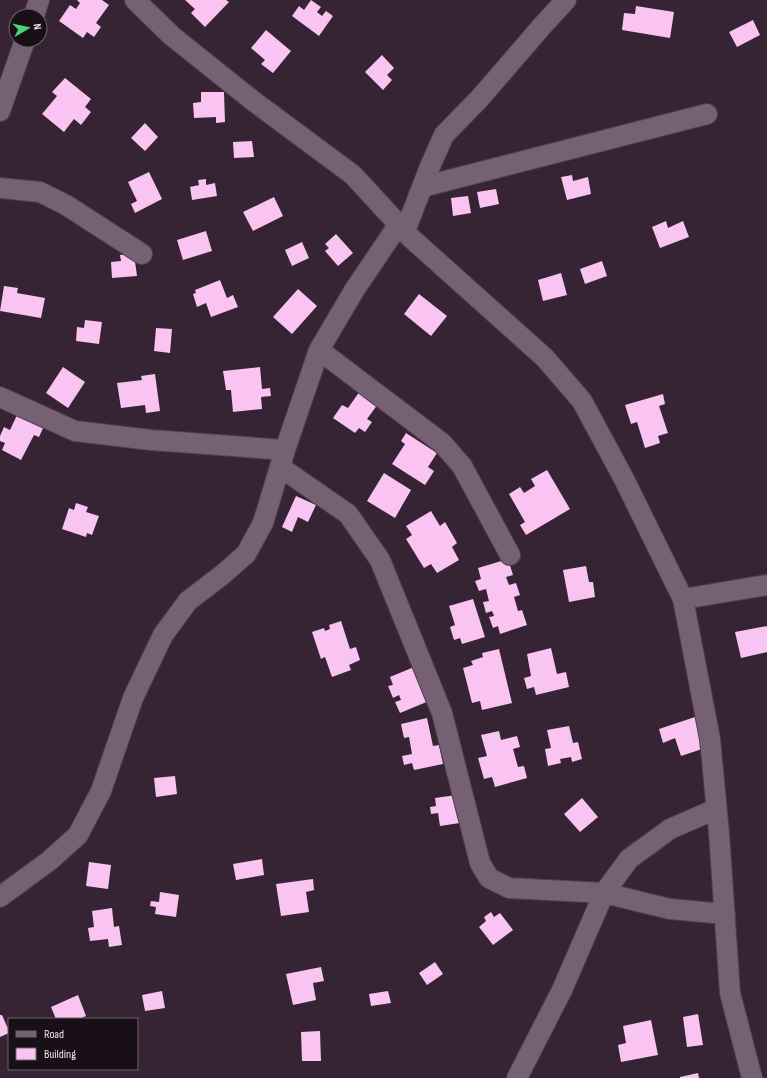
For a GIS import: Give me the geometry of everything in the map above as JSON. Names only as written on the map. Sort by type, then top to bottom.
[{"type":"street","points":[[136,0],[172,36],[252,100],[353,175],[402,227],[545,358],[582,401],[624,479],[683,599],[710,739],[719,833],[730,993],[752,1078]]},
{"type":"street","points":[[0,897],[49,861],[78,835],[101,791],[133,698],[163,635],[188,601],[222,576],[246,554],[263,523],[282,458],[319,350],[355,289],[402,227],[422,187],[444,135],[480,98],[566,0]]},
{"type":"street","points":[[0,111],[22,48]]},
{"type":"street","points":[[422,187],[707,114]]},
{"type":"street","points":[[0,188],[40,192],[66,205],[142,254]]},
{"type":"street","points":[[319,350],[442,443],[462,466],[510,555]]},
{"type":"street","points":[[0,397],[75,430],[282,458],[348,514],[380,560],[442,713],[480,863],[489,878],[509,888],[604,893],[670,909],[725,914]]},
{"type":"street","points":[[683,599],[767,585]]},
{"type":"street","points":[[516,1078],[562,990],[604,893],[629,858],[670,829],[716,809]]},
{"type":"building","points":[[77,0],[102,0],[109,5],[96,23],[101,27],[94,37],[87,32],[83,38],[59,21],[70,5],[76,9],[80,3]]},
{"type":"building","points":[[185,0],[226,0],[229,2],[205,27],[191,13],[195,9]]},
{"type":"building","points":[[311,0],[321,7],[317,12],[322,16],[326,11],[333,16],[319,36],[292,16],[299,6],[304,10]]},
{"type":"building","points":[[636,6],[674,12],[670,38],[622,30],[624,13],[635,14]]},
{"type":"building","points":[[753,20],[760,35],[737,47],[729,32]]},
{"type":"building","points":[[266,30],[291,51],[273,73],[261,64],[265,60],[251,48]]},
{"type":"building","points":[[382,55],[394,68],[387,75],[392,80],[383,90],[365,72]]},
{"type":"building","points":[[65,78],[91,99],[85,107],[91,112],[81,125],[74,119],[64,132],[42,114],[57,96],[52,92]]},
{"type":"building","points":[[201,92],[224,92],[225,122],[216,123],[216,117],[194,118],[193,103],[201,102]]},
{"type":"building","points":[[145,123],[158,137],[145,151],[131,138]]},
{"type":"building","points":[[252,141],[254,157],[234,158],[233,142]]},
{"type":"building","points":[[149,172],[162,199],[135,213],[131,204],[137,201],[128,182]]},
{"type":"building","points":[[572,175],[573,181],[588,177],[591,194],[567,200],[561,177]]},
{"type":"building","points":[[206,179],[206,185],[215,183],[217,196],[192,200],[190,187],[199,185],[198,180]]},
{"type":"building","points":[[496,189],[499,204],[480,208],[477,192]]},
{"type":"building","points":[[468,196],[471,213],[453,216],[451,198]]},
{"type":"building","points":[[274,197],[283,216],[253,231],[243,212]]},
{"type":"building","points":[[666,221],[668,228],[683,221],[689,237],[660,248],[652,227]]},
{"type":"building","points":[[206,231],[212,251],[183,260],[177,240]]},
{"type":"building","points":[[336,234],[353,253],[338,266],[325,251],[329,248],[325,244]]},
{"type":"building","points":[[302,242],[309,258],[292,266],[285,250]]},
{"type":"building","points":[[134,254],[137,276],[112,278],[111,262],[121,261],[120,255]]},
{"type":"building","points":[[602,261],[607,276],[585,284],[580,269]]},
{"type":"building","points":[[561,273],[567,295],[543,301],[538,280]]},
{"type":"building","points":[[220,280],[227,298],[233,295],[238,307],[211,317],[206,303],[197,307],[193,294],[196,293],[195,290]]},
{"type":"building","points":[[4,286],[18,288],[17,293],[45,298],[41,318],[0,311]]},
{"type":"building","points":[[298,289],[317,306],[292,334],[273,317]]},
{"type":"building","points":[[419,294],[447,316],[431,336],[404,314]]},
{"type":"building","points":[[85,320],[102,322],[99,344],[76,341],[77,327],[84,328]]},
{"type":"building","points":[[156,328],[172,329],[170,353],[154,351]]},
{"type":"building","points":[[63,367],[85,382],[68,408],[46,393]]},
{"type":"building","points":[[260,367],[262,389],[270,388],[271,396],[261,397],[262,409],[233,412],[231,390],[226,390],[223,371]]},
{"type":"building","points":[[155,374],[160,411],[146,413],[145,405],[121,408],[117,383],[142,380],[141,376]]},
{"type":"building","points":[[360,391],[378,404],[367,419],[372,422],[365,432],[359,428],[355,433],[333,418],[342,405],[348,408]]},
{"type":"building","points":[[663,394],[665,404],[659,406],[668,433],[658,436],[660,443],[645,448],[637,422],[631,424],[625,405]]},
{"type":"building","points":[[18,413],[44,426],[39,437],[34,435],[21,460],[2,450],[5,443],[0,441],[0,436],[4,427],[10,430]]},
{"type":"building","points":[[406,433],[437,453],[428,467],[434,471],[425,485],[392,464],[405,444],[401,441]]},
{"type":"building","points":[[547,470],[570,509],[526,535],[520,525],[525,522],[509,494],[520,487],[524,493],[535,486],[531,479]]},
{"type":"building","points":[[384,473],[411,490],[395,518],[367,501]]},
{"type":"building","points":[[296,496],[316,505],[308,522],[298,517],[292,532],[282,527]]},
{"type":"building","points":[[76,503],[88,507],[86,512],[99,516],[92,535],[87,533],[86,537],[62,529],[69,508],[74,510]]},
{"type":"building","points":[[431,511],[440,526],[445,522],[457,543],[452,547],[459,560],[437,573],[431,564],[424,568],[406,539],[412,535],[406,526]]},
{"type":"building","points":[[508,559],[513,575],[506,577],[509,585],[516,583],[520,595],[514,597],[518,611],[522,610],[527,625],[500,634],[498,626],[493,628],[489,617],[494,616],[492,611],[486,613],[483,602],[489,601],[486,589],[479,591],[475,581],[481,579],[478,568]]},
{"type":"building","points":[[586,566],[589,582],[593,582],[595,597],[569,602],[563,570]]},
{"type":"building","points":[[473,599],[485,637],[462,644],[460,638],[454,640],[450,627],[455,625],[449,606]]},
{"type":"building","points":[[341,621],[350,649],[356,647],[360,660],[349,665],[351,670],[332,677],[325,657],[321,659],[312,632],[324,628],[325,631],[330,629],[329,625]]},
{"type":"building","points":[[767,626],[767,652],[741,658],[735,632]]},
{"type":"building","points":[[551,648],[557,674],[566,672],[569,687],[536,695],[534,687],[527,689],[524,678],[531,676],[527,654]]},
{"type":"building","points":[[499,649],[512,703],[482,710],[480,701],[472,703],[463,668],[473,665],[471,661],[483,657],[482,653]]},
{"type":"building","points":[[419,665],[429,701],[400,713],[395,702],[401,700],[399,695],[393,698],[388,686],[393,685],[390,677]]},
{"type":"building","points":[[698,716],[705,748],[681,756],[675,738],[663,743],[659,729]]},
{"type":"building","points":[[427,718],[433,746],[439,745],[443,764],[414,770],[412,763],[404,765],[402,756],[412,754],[409,737],[404,738],[401,724]]},
{"type":"building","points":[[569,726],[573,743],[578,742],[582,759],[572,762],[571,757],[560,759],[561,763],[548,766],[545,749],[551,748],[547,730]]},
{"type":"building","points":[[499,731],[501,740],[517,736],[520,747],[513,749],[518,767],[524,766],[527,778],[495,787],[492,777],[484,779],[478,758],[487,756],[481,735]]},
{"type":"building","points":[[175,776],[177,794],[156,797],[154,778]]},
{"type":"building","points":[[456,795],[460,823],[440,826],[438,813],[431,814],[430,807],[436,806],[435,798]]},
{"type":"building","points":[[582,798],[598,817],[580,832],[564,814]]},
{"type":"building","points":[[262,859],[264,875],[236,880],[233,864]]},
{"type":"building","points":[[89,862],[111,865],[108,889],[86,886]]},
{"type":"building","points":[[313,879],[314,890],[306,892],[309,912],[281,916],[276,884]]},
{"type":"building","points":[[160,892],[179,895],[176,917],[155,914],[156,907],[150,906],[151,901],[159,902]]},
{"type":"building","points":[[112,908],[114,927],[119,926],[122,945],[109,947],[108,939],[90,941],[88,928],[94,927],[92,911]]},
{"type":"building","points":[[491,912],[494,917],[500,913],[513,930],[493,945],[479,927],[486,921],[484,917]]},
{"type":"building","points":[[435,962],[443,974],[427,985],[419,973]]},
{"type":"building","points":[[321,967],[324,981],[313,983],[316,1000],[293,1005],[286,974]]},
{"type":"building","points":[[162,991],[165,1008],[145,1011],[142,995]]},
{"type":"building","points":[[388,991],[391,1003],[371,1006],[369,994]]},
{"type":"building","points":[[78,995],[86,1016],[81,1018],[56,1018],[51,1007]]},
{"type":"building","points":[[698,1014],[703,1045],[687,1047],[683,1017]]},
{"type":"building","points":[[0,1015],[2,1015],[8,1029],[8,1033],[0,1037]]},
{"type":"building","points":[[651,1020],[658,1055],[621,1062],[618,1045],[626,1043],[623,1026]]},
{"type":"building","points":[[320,1031],[321,1061],[302,1061],[301,1032]]},
{"type":"building","points":[[698,1073],[699,1078],[680,1078],[680,1077]]}]
